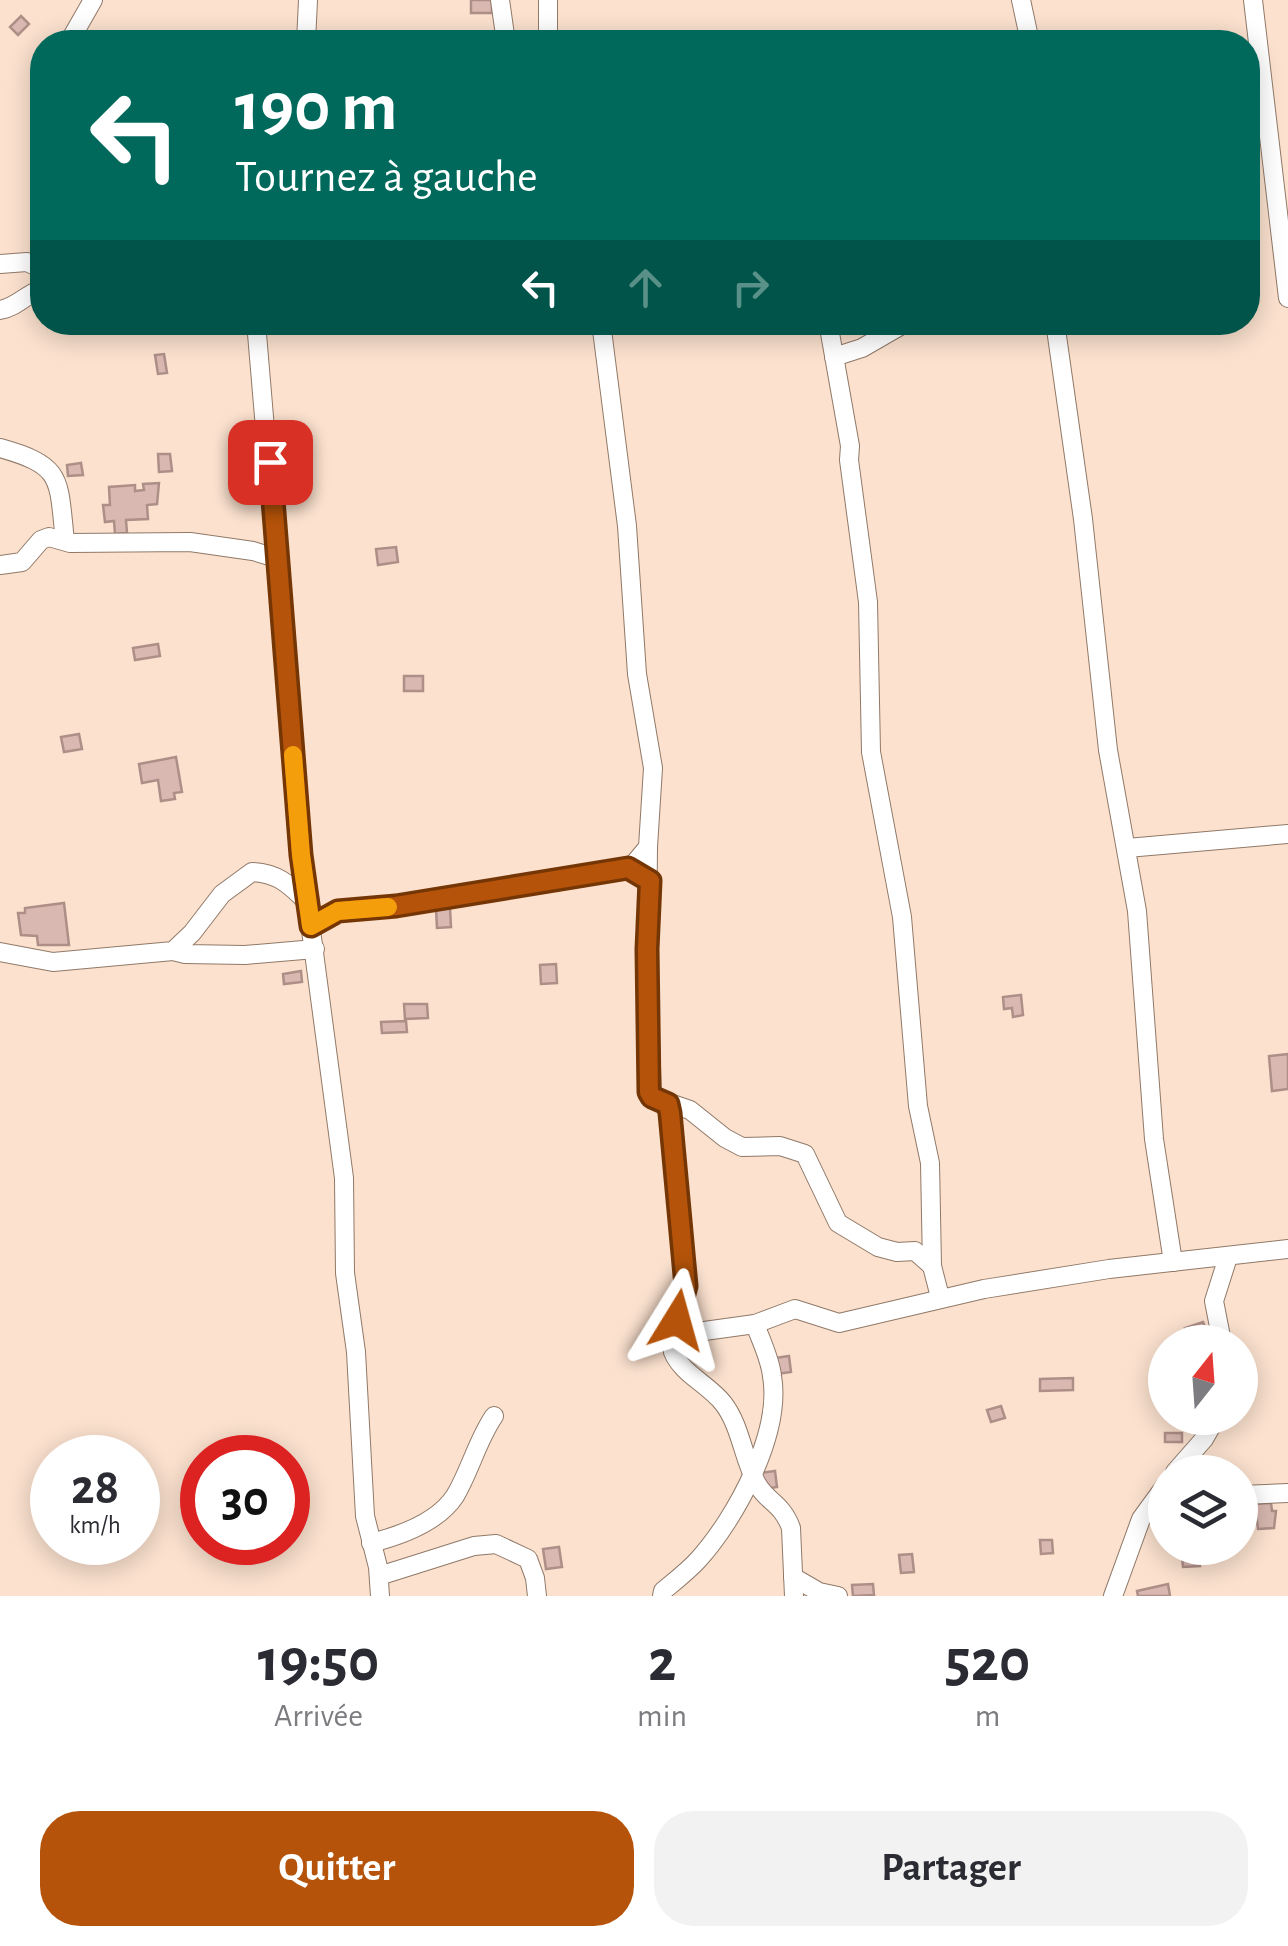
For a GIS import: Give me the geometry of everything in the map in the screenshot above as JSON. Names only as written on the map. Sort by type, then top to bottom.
[{"type":"street","points":[[76,30],[94,0]]},
{"type":"street","points":[[307,30],[308,0]]},
{"type":"street","points":[[500,0],[504,30]]},
{"type":"street","points":[[548,0],[548,30]]},
{"type":"street","points":[[1021,0],[1027,30]]},
{"type":"street","points":[[1252,0],[1256,30]]},
{"type":"street","points":[[1260,66],[1288,298]]},
{"type":"street","points":[[0,264],[30,264]]},
{"type":"street","points":[[0,310],[13,308],[30,293]]},
{"type":"street","points":[[257,335],[307,901],[344,1178],[346,1273],[362,1420],[365,1516],[380,1596]]},
{"type":"street","points":[[602,335],[628,526],[637,674],[653,768],[648,847],[649,1092],[652,1097],[690,1110],[742,1147],[780,1146],[805,1154],[843,1227],[878,1247],[914,1251],[932,1266]]},
{"type":"street","points":[[830,335],[850,446],[868,602],[870,752],[899,899],[918,1106],[930,1163],[932,1266],[940,1297]]},
{"type":"street","points":[[834,358],[884,335]]},
{"type":"street","points":[[1057,335],[1083,519],[1108,750],[1137,910],[1154,1139],[1173,1262]]},
{"type":"street","points":[[0,448],[34,457],[52,472],[65,541]]},
{"type":"street","points":[[0,565],[22,562],[48,537],[84,544],[190,542],[276,558]]},
{"type":"street","points":[[1126,848],[1288,834]]},
{"type":"street","points":[[311,926],[338,911],[409,904],[628,868],[648,847]]},
{"type":"street","points":[[628,868],[650,881]]},
{"type":"street","points":[[173,951],[222,894],[252,872],[278,877],[307,901]]},
{"type":"street","points":[[0,952],[53,962],[173,951],[245,956],[315,949]]},
{"type":"street","points":[[668,1104],[686,1286],[672,1352],[725,1404],[757,1484],[787,1517],[791,1528],[793,1586],[823,1595]]},
{"type":"street","points":[[674,1332],[755,1324],[795,1309],[839,1323],[940,1297],[1108,1268],[1288,1250]]},
{"type":"street","points":[[1219,1325],[1214,1301],[1228,1258]]},
{"type":"street","points":[[662,1596],[713,1541],[753,1473],[769,1431],[774,1403],[772,1373],[755,1324]]},
{"type":"street","points":[[372,1544],[400,1536],[454,1497],[494,1416]]},
{"type":"street","points":[[1190,1455],[1206,1435]]},
{"type":"street","points":[[1258,1494],[1288,1493]]},
{"type":"street","points":[[1113,1596],[1141,1519],[1148,1511]]},
{"type":"street","points":[[379,1576],[446,1554],[496,1544],[528,1559],[536,1578],[537,1596]]},
{"type":"building","points":[[471,0],[492,0],[492,13],[471,13]]},
{"type":"building","points":[[21,16],[29,24],[18,35],[10,27]]},
{"type":"building","points":[[164,354],[167,373],[158,374],[155,355]]},
{"type":"building","points":[[158,454],[170,454],[172,471],[159,472]]},
{"type":"building","points":[[81,463],[83,475],[68,476],[67,465]]},
{"type":"building","points":[[159,483],[157,504],[147,505],[148,519],[126,520],[127,533],[115,534],[114,521],[105,522],[103,505],[110,505],[109,487],[135,485],[135,491],[144,490],[143,484]]},
{"type":"building","points":[[396,547],[398,562],[378,565],[376,549]]},
{"type":"building","points":[[158,644],[160,656],[135,660],[133,648]]},
{"type":"building","points":[[404,676],[423,676],[423,691],[404,691]]},
{"type":"building","points":[[79,734],[82,749],[64,752],[61,737]]},
{"type":"building","points":[[176,757],[182,792],[174,793],[175,799],[161,801],[158,780],[142,783],[139,764]]},
{"type":"building","points":[[64,903],[69,945],[38,945],[37,936],[21,935],[18,913],[25,913],[25,908]]},
{"type":"building","points":[[450,908],[451,927],[437,928],[436,909]]},
{"type":"building","points":[[556,964],[557,983],[541,984],[540,965]]},
{"type":"building","points":[[301,971],[302,982],[284,984],[283,974]]},
{"type":"building","points":[[1021,995],[1023,1015],[1013,1017],[1012,1008],[1004,1009],[1003,997]]},
{"type":"building","points":[[404,1004],[427,1004],[428,1018],[405,1019]]},
{"type":"building","points":[[406,1021],[407,1032],[382,1033],[381,1022]]},
{"type":"building","points":[[1288,1054],[1288,1089],[1272,1091],[1269,1056]]},
{"type":"building","points":[[789,1356],[791,1372],[777,1374],[775,1358]]},
{"type":"building","points":[[1073,1378],[1073,1390],[1040,1391],[1040,1379]]},
{"type":"building","points":[[1001,1406],[1005,1418],[991,1422],[987,1410]]},
{"type":"building","points":[[1165,1435],[1182,1435],[1182,1442],[1165,1442]]},
{"type":"building","points":[[775,1471],[777,1487],[764,1489],[761,1473]]},
{"type":"building","points":[[1271,1503],[1272,1511],[1276,1511],[1274,1528],[1258,1529],[1258,1504]]},
{"type":"building","points":[[1040,1540],[1052,1540],[1053,1553],[1041,1554]]},
{"type":"building","points":[[559,1547],[562,1567],[546,1569],[543,1549]]},
{"type":"building","points":[[912,1554],[914,1572],[901,1573],[899,1555]]},
{"type":"building","points":[[873,1584],[874,1595],[853,1596],[852,1585]]},
{"type":"building","points":[[1168,1584],[1170,1596],[1138,1596],[1137,1591]]},
{"type":"slow traffic","points":[[293,755],[311,926],[338,911],[388,907]]},
{"type":"route","points":[[270,462],[303,878],[311,926],[338,911],[396,906],[628,868],[650,881],[649,1092],[668,1104],[672,1128],[686,1286],[677,1320]]}]
